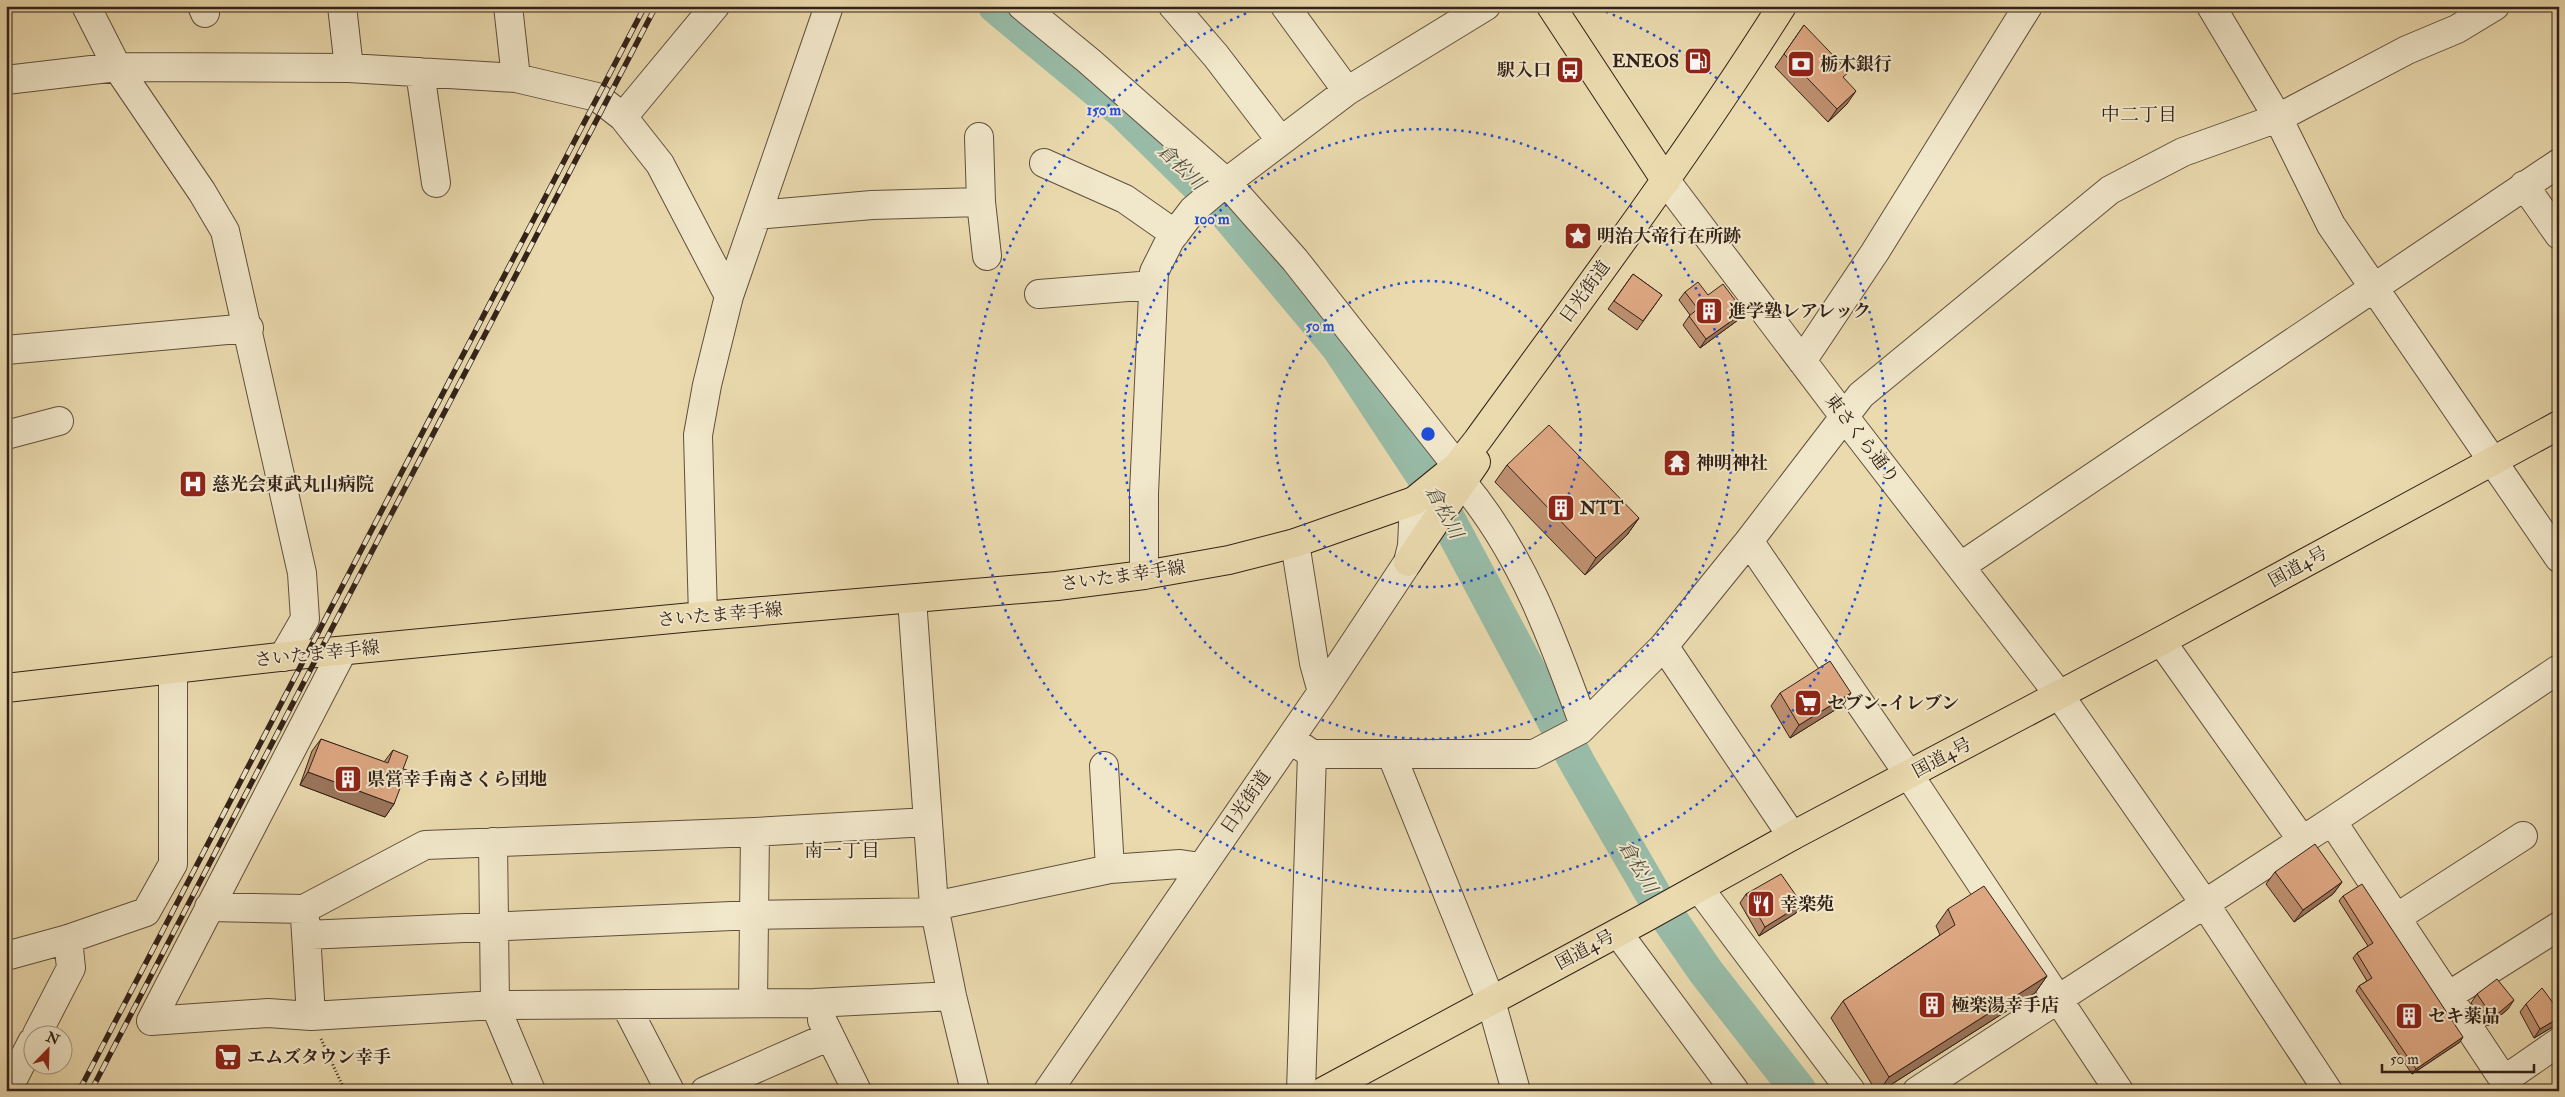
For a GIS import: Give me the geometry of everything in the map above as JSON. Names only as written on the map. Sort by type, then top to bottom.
[{"type":"main road","points":[[1551,6],[1666,181]]},
{"type":"main road","name":"日光街道","points":[[1457,477],[1532,365],[1666,181],[1782,6]]},
{"type":"main road","name":"国道4号","points":[[1324,1091],[1643,920],[1792,836],[2161,642],[2559,424]]},
{"type":"main road","points":[[1419,498],[1457,477]]},
{"type":"main road","points":[[1408,562],[1437,519],[1457,477]]},
{"type":"main road","name":"さいたま幸手線","points":[[6,688],[283,657],[703,616],[1056,586],[1144,575],[1229,560],[1295,543],[1419,498]]},
{"type":"street","points":[[86,6],[117,67],[225,231],[249,328],[302,573],[305,619],[283,657]]},
{"type":"street","points":[[342,6],[349,68]]},
{"type":"street","points":[[508,6],[516,78]]},
{"type":"street","points":[[622,117],[715,6]]},
{"type":"street","points":[[703,616],[698,436],[729,296],[829,6]]},
{"type":"street","points":[[1022,6],[1089,60],[1223,185],[1295,260],[1457,477],[1481,504],[1522,571],[1554,640],[1582,728]]},
{"type":"street","points":[[1174,6],[1216,56],[1281,141]]},
{"type":"street","points":[[1144,575],[1144,493],[1154,272],[1175,234],[1193,210],[1223,185],[1347,91],[1486,6]]},
{"type":"street","points":[[1802,361],[1874,252],[2028,6]]},
{"type":"street","points":[[2211,6],[2278,118],[2331,225],[2559,558]]},
{"type":"street","points":[[1290,739],[1312,754],[1392,756],[1534,754],[1582,728],[1664,646],[1749,541],[1861,395],[2110,190],[2183,152],[2278,118],[2407,50],[2457,30],[2495,6]]},
{"type":"street","points":[[1294,9],[1347,91]]},
{"type":"street","points":[[6,80],[117,67],[349,68],[516,78],[597,97],[622,117],[660,164],[729,296]]},
{"type":"street","points":[[420,72],[436,183]]},
{"type":"street","points":[[979,137],[981,202],[987,256]]},
{"type":"street","points":[[1044,163],[1125,199],[1175,234]]},
{"type":"street","points":[[1961,566],[2559,163]]},
{"type":"street","name":"東さくら通り","points":[[1666,181],[1843,416],[2060,696],[2205,904],[2328,1091]]},
{"type":"street","points":[[2524,185],[2559,236]]},
{"type":"street","points":[[757,215],[872,205],[981,202]]},
{"type":"street","points":[[1039,294],[1153,285]]},
{"type":"street","points":[[6,350],[249,328]]},
{"type":"street","points":[[6,435],[59,421]]},
{"type":"street","name":"日光街道","points":[[1048,1091],[1200,867],[1322,692],[1408,562],[1419,498]]},
{"type":"street","points":[[1749,541],[1909,775],[2119,1091]]},
{"type":"street","points":[[1295,543],[1314,663],[1322,692]]},
{"type":"street","points":[[912,599],[927,822],[935,909],[952,996],[976,1091]]},
{"type":"street","points":[[2161,642],[2302,840]]},
{"type":"street","points":[[1664,646],[1792,836]]},
{"type":"street","points":[[342,652],[209,906],[151,1022],[268,1014],[310,1016],[495,1005],[814,1003],[952,996]]},
{"type":"street","points":[[1917,1091],[2332,821],[2559,669]]},
{"type":"street","points":[[6,956],[68,939],[146,912],[173,864],[173,670]]},
{"type":"street","points":[[1301,1091],[1312,754]]},
{"type":"street","points":[[1392,756],[1490,1001],[1516,1091]]},
{"type":"street","points":[[1104,766],[1110,869]]},
{"type":"street","points":[[2332,821],[2507,1087],[2559,1042]]},
{"type":"street","points":[[305,922],[425,845],[755,832],[927,822]]},
{"type":"street","points":[[753,1003],[755,832]]},
{"type":"street","points":[[2396,918],[2523,836]]},
{"type":"street","points":[[494,842],[495,1005],[526,1089]]},
{"type":"street","points":[[209,906],[305,922],[494,926],[935,909],[1110,869],[1180,864],[1200,867]]},
{"type":"street","points":[[1691,892],[1852,1091]]},
{"type":"street","points":[[305,922],[310,1016]]},
{"type":"street","points":[[2448,996],[2559,926]]},
{"type":"street","points":[[1618,933],[1735,1091]]},
{"type":"street","points":[[42,1024],[71,968],[68,939]]},
{"type":"street","points":[[814,1003],[857,1091]]},
{"type":"street","points":[[625,1004],[670,1091]]},
{"type":"street","points":[[705,1091],[830,1036]]},
{"type":"street","points":[[7,1091],[22,1062]]},
{"type":"path","points":[[310,1016],[345,1091]]},
{"type":"building","points":[[1804,25],[1849,72],[1843,77],[1856,91],[1837,109],[1784,54]]},
{"type":"building","points":[[1633,274],[1662,295],[1643,321],[1614,301]]},
{"type":"building","name":"進学塾レアレック","points":[[1698,282],[1708,295],[1723,284],[1744,312],[1706,339],[1689,316],[1698,309],[1685,292]]},
{"type":"building","name":"NTT","points":[[1549,425],[1639,518],[1596,558],[1507,465]]},
{"type":"building","points":[[1830,661],[1851,693],[1799,725],[1780,693]]},
{"type":"building","name":"県営幸手南さくら団地","points":[[321,739],[388,763],[393,750],[408,756],[403,769],[407,770],[394,804],[308,772]]},
{"type":"building","points":[[2315,844],[2342,882],[2303,910],[2275,872]]},
{"type":"building","points":[[1781,874],[1802,904],[1765,927],[1746,894]]},
{"type":"building","name":"セキ薬品","points":[[2362,884],[2463,1037],[2416,1069],[2359,986],[2372,978],[2357,953],[2373,943],[2343,896]]},
{"type":"building","name":"極楽湯幸手店","points":[[1984,886],[2047,976],[1889,1077],[1843,1001],[1955,925],[1948,909]]},
{"type":"building","points":[[2497,979],[2514,1000],[2495,1016],[2492,1016],[2477,994]]},
{"type":"building","points":[[2542,988],[2559,1011],[2559,1018],[2540,1029],[2526,1004]]},
{"type":"waterway","name":"倉松川","points":[[996,6],[1123,111],[1225,211],[1339,347],[1426,479],[1579,766],[1657,901],[1706,972],[1799,1091]]},
{"type":"railway","points":[[79,1091],[645,6]]},
{"type":"railway","points":[[91,1091],[656,6]]},
{"type":"place","name":"ENEOS","points":[[1698,61]]},
{"type":"place","name":"栃木銀行","points":[[1801,64]]},
{"type":"place","name":"駅入口","points":[[1570,70]]},
{"type":"place","name":"明治大帝行在所跡","points":[[1578,236]]},
{"type":"place","name":"進学塾レアレック","points":[[1709,311]]},
{"type":"place","name":"神明神社","points":[[1677,463]]},
{"type":"place","name":"慈光会東武丸山病院","points":[[193,484]]},
{"type":"place","name":"NTT","points":[[1561,508]]},
{"type":"place","name":"セブン-イレブン","points":[[1808,703]]},
{"type":"place","name":"県営幸手南さくら団地","points":[[348,779]]},
{"type":"place","name":"幸楽苑","points":[[1761,904]]},
{"type":"place","name":"極楽湯幸手店","points":[[1932,1005]]},
{"type":"place","name":"セキ薬品","points":[[2409,1016]]},
{"type":"place","name":"エムズタウン幸手","points":[[228,1057]]},
{"type":"district","name":"中二丁目","points":[[2139,115]]},
{"type":"district","name":"南一丁目","points":[[842,851]]}]
